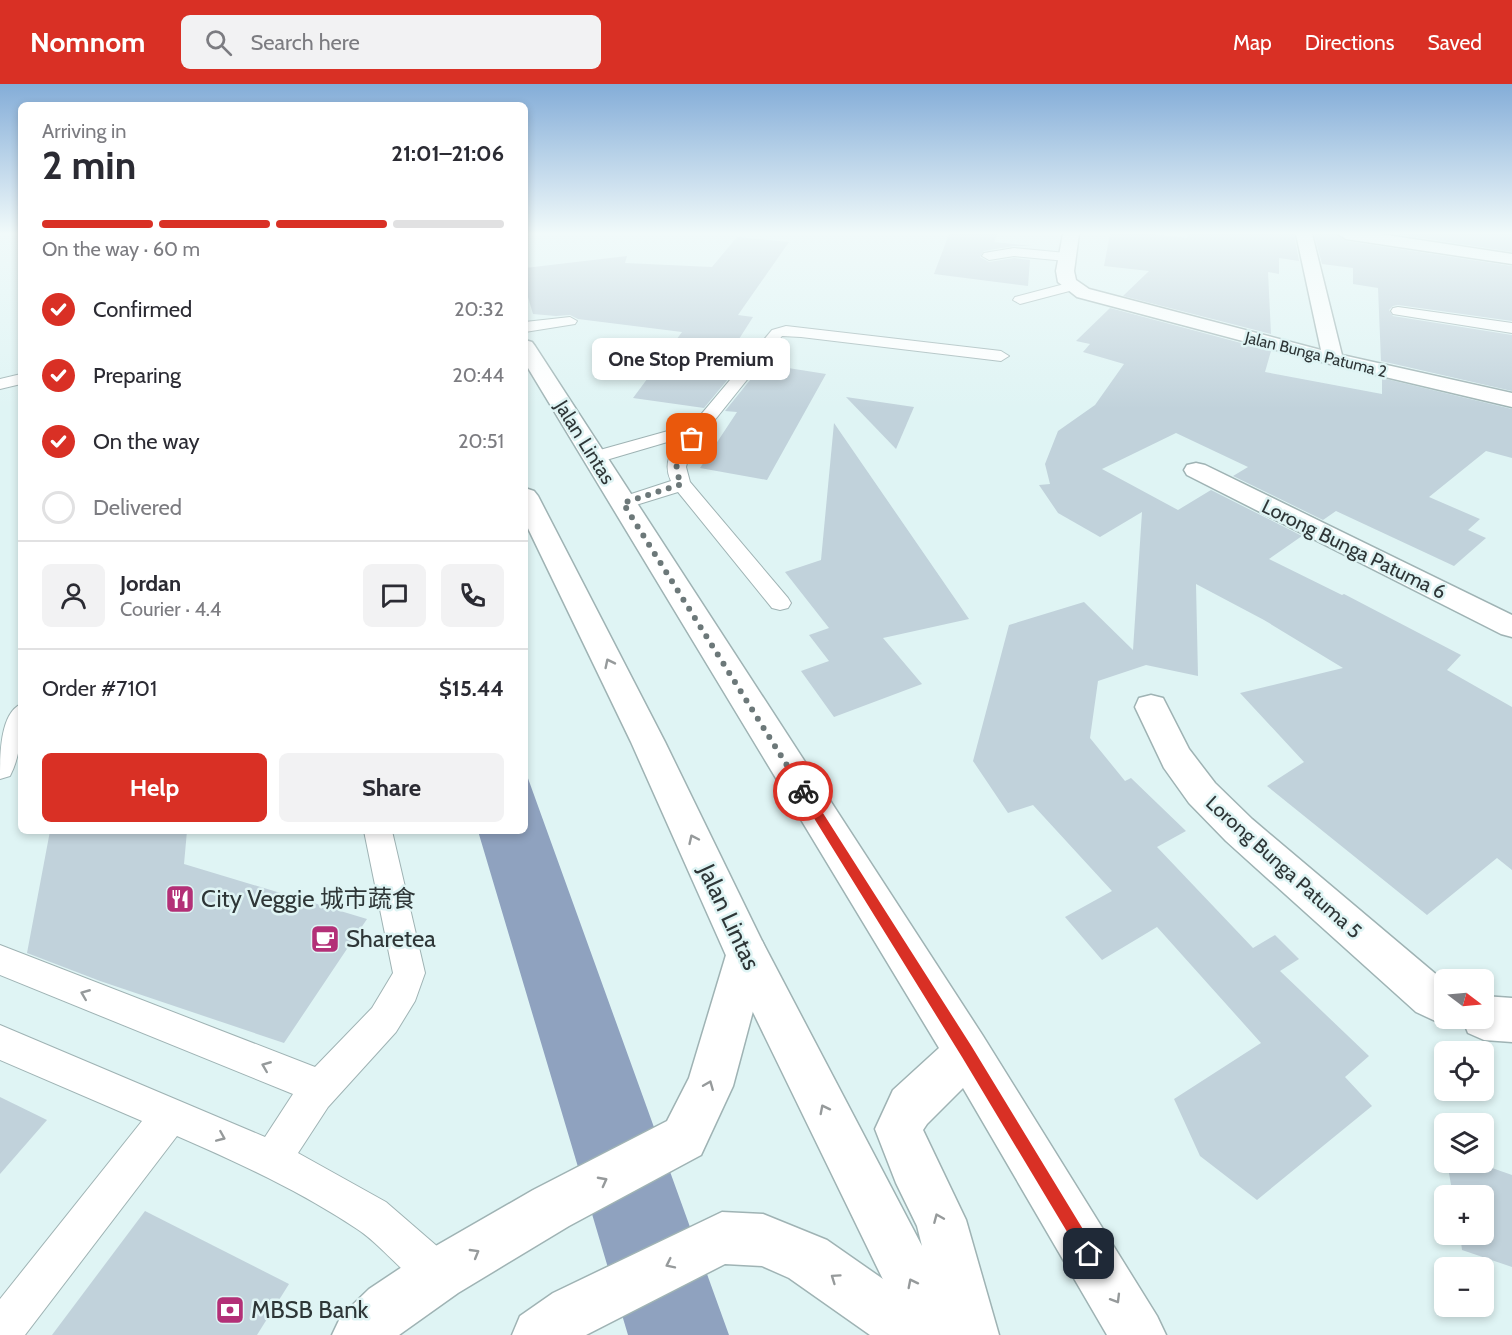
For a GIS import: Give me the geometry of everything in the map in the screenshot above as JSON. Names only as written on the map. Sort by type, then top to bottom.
[{"type":"main road","name":"Jalan Bunga Patuma 2","points":[[1082,292],[1114,304],[1333,359],[1512,400]]},
{"type":"main road","points":[[1318,292],[1333,359]]},
{"type":"main road","name":"Jalan Lintas","points":[[528,351],[967,1052],[1138,1335]]},
{"type":"main road","name":"Lorong Bunga Patuma 6","points":[[1196,470],[1512,627]]},
{"type":"main road","name":"Jalan Lintas","points":[[528,502],[648,741],[747,956],[939,1335]]},
{"type":"main road","name":"Lorong Bunga Patuma 5","points":[[1150,707],[1176,758],[1202,793],[1239,830],[1434,999]]},
{"type":"main road","points":[[360,1335],[388,1308],[439,1274],[551,1208],[684,1138],[710,1086],[747,956]]},
{"type":"main road","points":[[1494,1019],[1512,1020]]},
{"type":"main road","points":[[967,1052],[910,1107],[899,1129],[913,1166],[940,1220],[971,1335]]},
{"type":"main road","points":[[555,1323],[722,1239],[763,1240],[808,1259],[917,1335]]},
{"type":"lane","points":[[1020,300],[1048,292]]},
{"type":"lane","points":[[1398,311],[1512,328]]},
{"type":"lane","points":[[528,327],[570,321]]},
{"type":"lane","points":[[780,603],[682,484],[677,476],[675,463],[681,450],[777,333],[786,331],[1001,356]]},
{"type":"lane","points":[[0,384],[18,380]]},
{"type":"lane","points":[[596,457],[702,427]]},
{"type":"lane","points":[[623,503],[682,484]]},
{"type":"lane","points":[[0,768],[12,727],[18,718]]},
{"type":"lane","points":[[273,1159],[321,1087],[389,1014],[404,992],[410,973],[379,834]]},
{"type":"lane","points":[[0,960],[321,1087]]},
{"type":"lane","points":[[0,1042],[273,1159],[372,1216],[439,1274]]},
{"type":"lane","points":[[0,1333],[170,1115]]},
{"type":"water","points":[[528,778],[729,1335],[628,1335],[479,834],[528,834]]},
{"type":"building","points":[[528,292],[754,292],[738,315],[753,317],[727,358],[743,361],[704,408],[633,398],[682,332],[578,319],[570,315],[533,314]]},
{"type":"building","points":[[1127,292],[1269,292],[1271,334],[1123,296]]},
{"type":"building","points":[[1378,292],[1512,292],[1512,321],[1398,305],[1389,310],[1393,316],[1512,335],[1512,391],[1381,361]]},
{"type":"building","points":[[1110,308],[1271,351],[1265,372],[1382,394],[1382,378],[1512,409],[1512,458],[1486,451],[1429,497],[1480,519],[1468,530],[1486,538],[1454,566],[1336,511],[1323,520],[1233,476],[1248,467],[1176,433],[1102,469],[1178,510],[1211,490],[1302,536],[1269,559],[1344,594],[1461,655],[1447,670],[1512,707],[1512,870],[1497,858],[1427,915],[1267,786],[1304,762],[1240,693],[1343,668],[1264,620],[1196,584],[1198,676],[1146,665],[1098,681],[1090,738],[1125,781],[1131,778],[1186,831],[1157,847],[1253,948],[1275,935],[1299,959],[1280,971],[1369,1056],[1345,1077],[1372,1106],[1257,1200],[1200,1156],[1174,1099],[1261,1043],[1157,927],[1102,960],[1065,917],[1112,891],[1033,805],[1008,813],[973,761],[1009,625],[1084,602],[1133,650],[1142,512],[1100,537],[1058,513],[1039,485],[1050,484],[1045,464],[1058,431],[1095,405],[1124,364],[1083,352],[1090,344],[1076,341]]},
{"type":"building","points":[[763,364],[826,374],[767,480],[700,468],[737,412],[725,411]]},
{"type":"building","points":[[846,397],[914,407],[896,449]]},
{"type":"building","points":[[834,423],[969,619],[883,638],[922,684],[834,717],[801,671],[829,661],[809,635],[829,628],[785,572],[821,560]]},
{"type":"building","points":[[49,834],[187,834],[184,864],[367,919],[284,1043],[100,981],[27,953]]},
{"type":"building","points":[[0,1097],[47,1120],[0,1174]]},
{"type":"building","points":[[1494,1169],[1512,1175],[1512,1267],[1494,1261],[1494,1257],[1483,1257],[1462,1250],[1461,1245],[1494,1245],[1494,1185],[1451,1185],[1449,1173],[1494,1173]]},
{"type":"building","points":[[145,1211],[289,1284],[257,1335],[52,1335]]},
{"type":"way so far","points":[[692,439],[681,450],[675,463],[677,476],[682,484],[623,503],[803,791]]},
{"type":"place","name":"One Stop Premium","points":[[692,439]]},
{"type":"place","name":"City Veggie 城市蔬食","points":[[180,899]]},
{"type":"place","name":"Sharetea","points":[[325,939]]},
{"type":"place","name":"MBSB Bank","points":[[230,1310]]},
{"type":"route","points":[[803,791],[967,1052],[1089,1254]]}]
